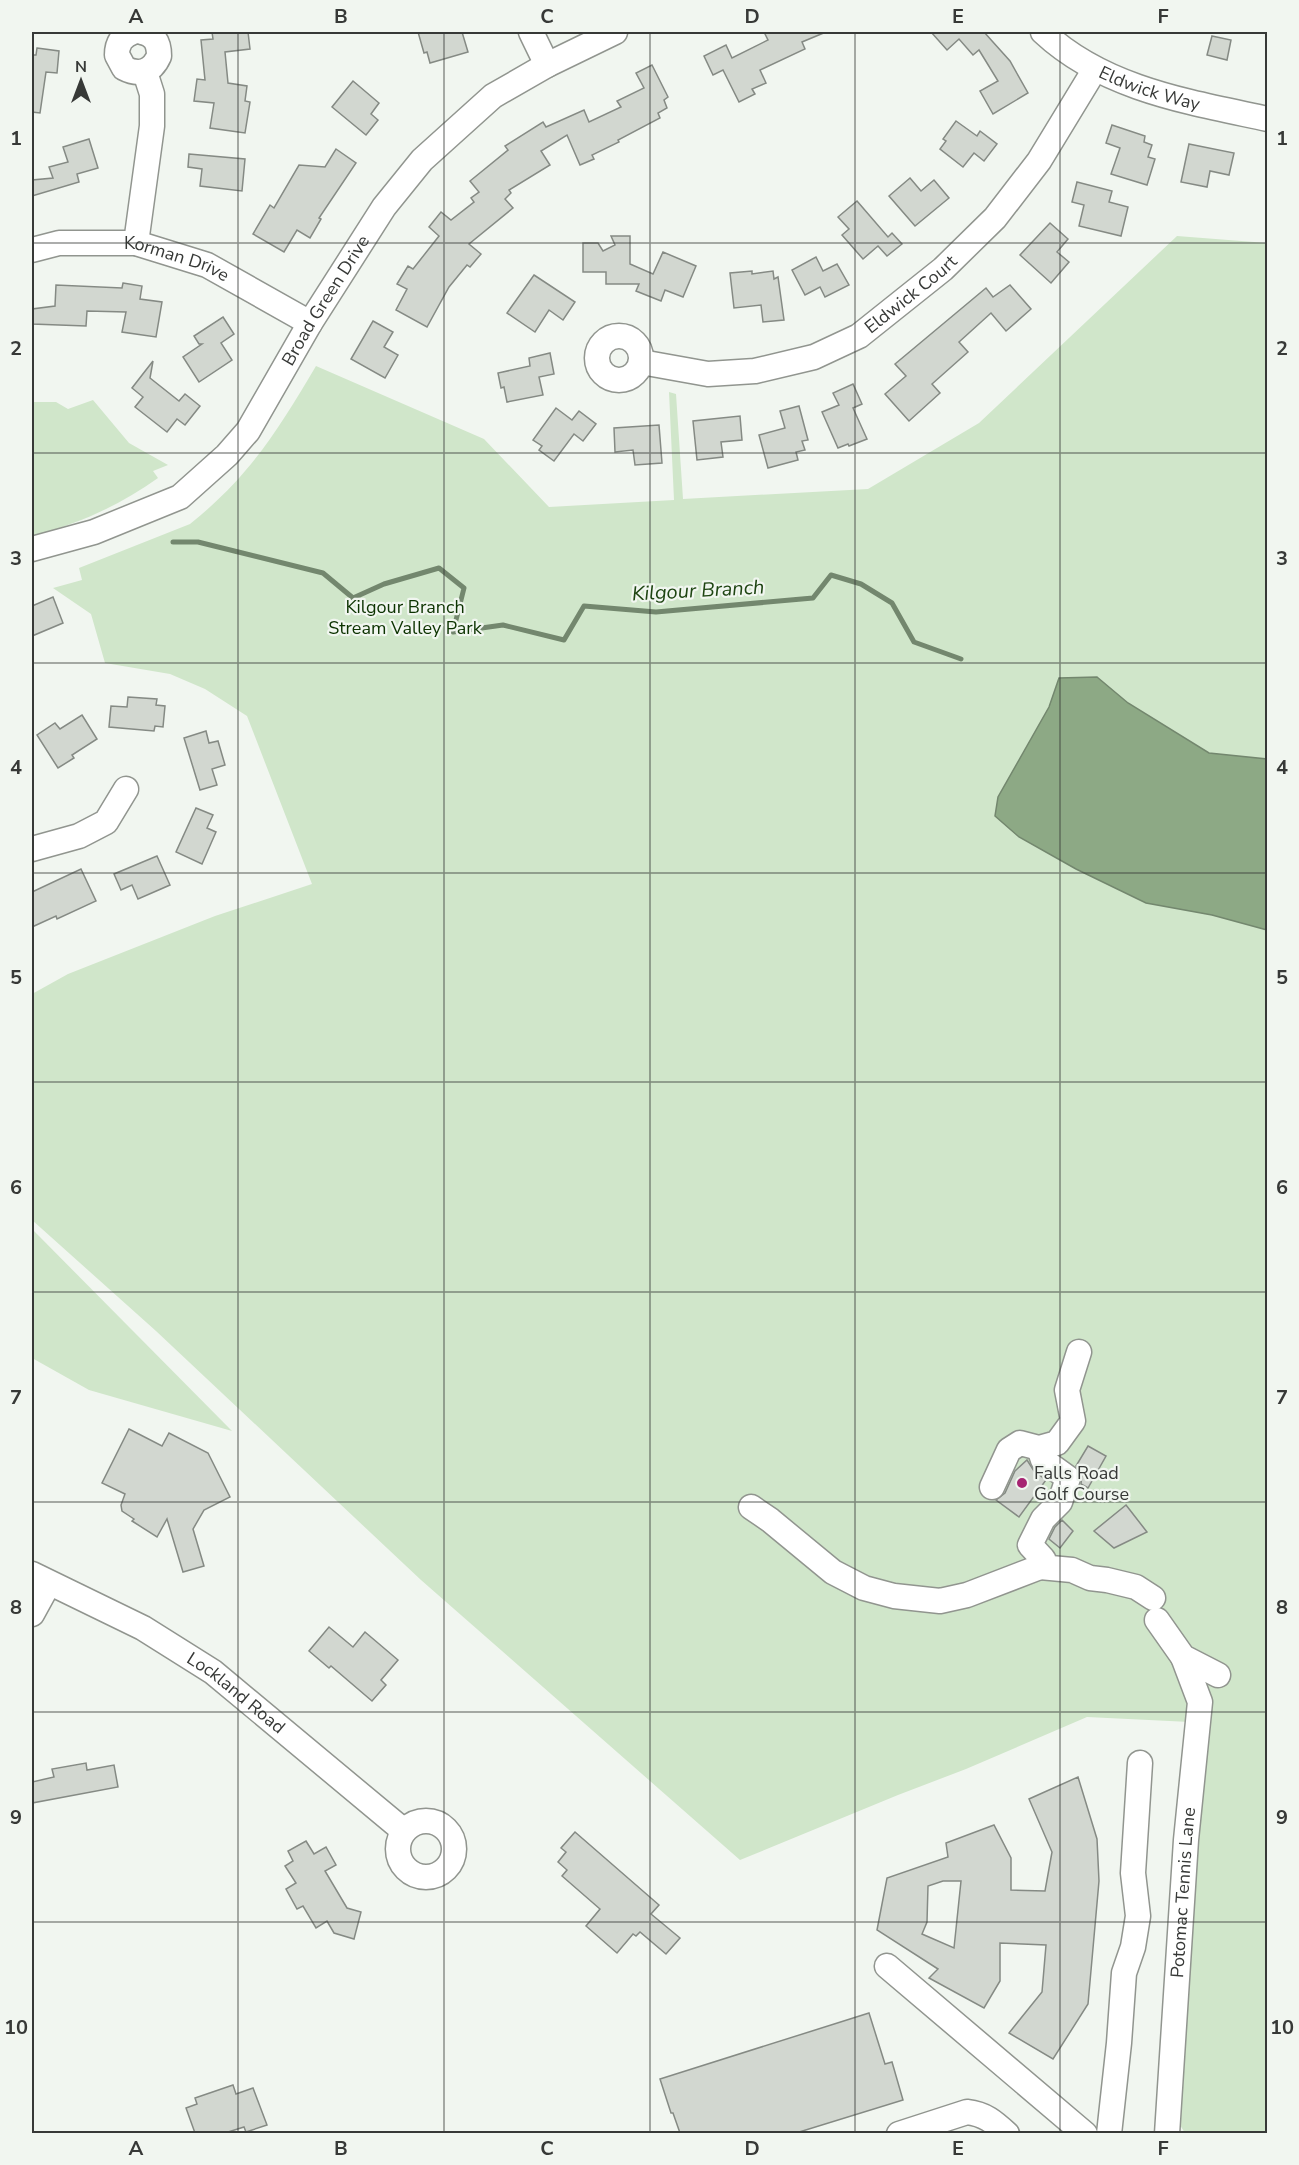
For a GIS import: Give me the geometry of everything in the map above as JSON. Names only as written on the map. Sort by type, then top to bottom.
[{"type":"street","points":[[133,32],[120,41],[117,55],[124,68],[138,73],[145,72],[156,63],[159,49],[152,36],[142,32]]},
{"type":"street","points":[[531,32],[547,65]]},
{"type":"street","name":"Broad Green Drive","points":[[32,549],[94,532],[180,496],[227,455],[248,431],[310,323],[384,207],[422,160],[493,96],[547,65],[615,32]]},
{"type":"street","name":"Eldwick Way","points":[[1043,32],[1056,44],[1095,69],[1131,85],[1187,101],[1268,119]]},
{"type":"street","name":"Eldwick Court","points":[[641,362],[708,374],[755,371],[814,357],[859,336],[943,269],[995,218],[1039,161],[1095,69]]},
{"type":"street","points":[[136,243],[152,126],[152,94],[145,72]]},
{"type":"street","name":"Korman Drive","points":[[32,250],[59,243],[136,243],[207,265],[310,323]]},
{"type":"street","points":[[32,849],[79,836],[106,822],[126,789]]},
{"type":"street","points":[[992,1486],[1010,1450],[1020,1443],[1039,1448],[1057,1443],[1073,1421],[1067,1390],[1079,1352]]},
{"type":"street","points":[[1039,1448],[1042,1460],[1068,1478],[1060,1502],[1043,1519],[1030,1545],[1042,1559],[1040,1567]]},
{"type":"street","points":[[751,1507],[833,1572],[864,1588],[894,1596],[940,1601],[967,1595],[1040,1567],[1072,1570],[1090,1578],[1136,1587],[1155,1609],[1183,1657],[1218,1675]]},
{"type":"street","name":"Lockland Road","points":[[32,1614],[40,1578],[143,1628],[213,1672],[404,1831]]},
{"type":"street","name":"Potomac Tennis Lane","points":[[1171,2130],[1185,1852],[1200,1702],[1183,1657]]},
{"type":"street","points":[[1109,2133],[1124,1973],[1133,1947],[1138,1916],[1133,1873],[1140,1763]]},
{"type":"street","points":[[887,1966],[1085,2133]]},
{"type":"street","points":[[899,2133],[967,2112],[989,2118],[1007,2133]]},
{"type":"green space","name":"Falls Road Golf Course","points":[[1177,236],[1267,243],[1267,2133],[1185,2133],[1162,2097],[1190,1722],[1087,1717],[966,1769],[740,1860],[421,1580],[156,1331],[32,1220],[32,994],[68,974],[215,916],[312,884],[247,716],[205,689],[170,674],[105,663],[91,614],[53,588],[82,580],[79,568],[190,524],[230,488],[246,470],[289,411],[316,366],[484,439],[549,507],[674,500],[669,392],[676,394],[683,499],[868,489],[979,423]]},
{"type":"green space","points":[[93,400],[129,443],[168,465],[153,471],[158,478],[113,505],[82,520],[32,536],[32,402],[56,402],[68,409]]},
{"type":"green space","points":[[32,1229],[232,1431],[89,1390],[32,1358]]},
{"type":"shaded area","points":[[1097,677],[1128,703],[1209,753],[1267,759],[1267,930],[1212,915],[1146,903],[1076,869],[1019,837],[995,816],[998,797],[1049,707],[1059,678]]},
{"type":"building","points":[[212,32],[248,32],[250,49],[225,52],[228,83],[247,86],[245,101],[250,102],[245,133],[210,128],[214,103],[194,101],[197,79],[205,80],[201,40],[213,39]]},
{"type":"building","points":[[418,32],[462,32],[468,52],[430,63],[427,52],[424,53]]},
{"type":"building","points":[[764,32],[826,32],[802,42],[805,49],[760,70],[766,83],[752,89],[755,94],[739,102],[723,70],[713,75],[704,56],[726,45],[732,58],[768,40]]},
{"type":"building","points":[[931,32],[984,32],[1010,61],[1028,93],[993,114],[980,91],[998,81],[979,50],[973,55],[959,39],[947,50]]},
{"type":"building","points":[[1212,36],[1231,40],[1227,60],[1207,55]]},
{"type":"building","points":[[37,48],[59,51],[57,73],[46,72],[40,113],[32,112],[32,55],[36,55]]},
{"type":"building","points":[[652,65],[668,97],[664,100],[667,108],[658,113],[660,118],[592,155],[594,159],[580,165],[567,135],[541,151],[550,165],[509,190],[511,193],[505,199],[513,208],[469,244],[481,254],[470,267],[467,265],[449,287],[427,327],[396,310],[407,289],[397,284],[408,266],[413,269],[439,236],[429,227],[441,212],[451,220],[474,202],[471,198],[479,192],[470,181],[508,150],[505,146],[543,122],[546,127],[584,110],[589,122],[621,107],[617,101],[644,88],[636,73]]},
{"type":"building","points":[[353,81],[379,103],[371,114],[378,120],[366,135],[332,107]]},
{"type":"building","points":[[956,121],[977,136],[980,131],[997,144],[984,161],[974,153],[963,167],[940,149],[946,141],[943,139]]},
{"type":"building","points":[[1112,125],[1145,136],[1144,142],[1152,145],[1148,157],[1155,159],[1147,185],[1111,174],[1120,148],[1106,143]]},
{"type":"building","points":[[89,139],[98,168],[77,174],[79,182],[32,196],[32,180],[53,178],[49,167],[68,162],[63,147]]},
{"type":"building","points":[[1189,144],[1234,153],[1229,175],[1210,171],[1207,187],[1181,182]]},
{"type":"building","points":[[336,149],[356,163],[319,218],[321,219],[310,238],[297,230],[284,252],[253,234],[270,205],[274,208],[299,165],[325,167]]},
{"type":"building","points":[[189,154],[245,159],[242,191],[200,186],[202,169],[188,167]]},
{"type":"building","points":[[910,178],[921,191],[934,180],[949,198],[915,226],[889,196]]},
{"type":"building","points":[[1077,182],[1112,191],[1109,202],[1128,207],[1121,236],[1079,226],[1084,205],[1072,202]]},
{"type":"building","points":[[857,201],[888,237],[892,233],[902,244],[887,256],[878,246],[863,259],[842,235],[849,229],[838,217]]},
{"type":"building","points":[[1050,223],[1068,239],[1057,252],[1069,262],[1051,283],[1020,255]]},
{"type":"building","points":[[611,236],[630,236],[630,264],[653,274],[663,252],[696,266],[683,297],[665,290],[661,301],[636,291],[639,284],[606,284],[606,272],[583,272],[583,243],[598,243],[603,251],[615,245]]},
{"type":"building","points":[[816,257],[823,271],[837,264],[849,285],[825,297],[820,287],[805,295],[792,270]]},
{"type":"building","points":[[752,271],[752,274],[773,271],[774,279],[778,277],[784,320],[763,322],[761,305],[734,308],[730,273]]},
{"type":"building","points":[[534,275],[575,302],[563,320],[549,310],[535,332],[507,313]]},
{"type":"building","points":[[123,283],[142,286],[140,299],[162,302],[156,337],[122,332],[126,312],[87,311],[86,326],[32,324],[32,309],[55,306],[56,285],[122,288]]},
{"type":"building","points":[[1010,285],[1031,309],[1006,331],[991,313],[959,342],[968,352],[932,384],[940,393],[909,421],[885,394],[906,376],[895,364],[986,288],[993,297]]},
{"type":"building","points":[[223,317],[234,334],[221,343],[232,360],[199,382],[183,357],[202,344],[199,344],[194,336]]},
{"type":"building","points":[[373,321],[393,332],[384,347],[398,355],[385,378],[351,359]]},
{"type":"building","points":[[550,353],[554,374],[539,377],[543,395],[507,402],[498,373],[530,366],[529,358]]},
{"type":"building","points":[[153,361],[150,378],[179,401],[185,394],[200,406],[185,425],[177,419],[167,432],[135,407],[143,397],[132,388]]},
{"type":"building","points":[[853,384],[862,404],[853,408],[867,439],[838,448],[822,412],[839,405],[833,393]]},
{"type":"building","points":[[799,406],[808,440],[802,441],[805,450],[796,452],[798,460],[768,468],[759,435],[785,428],[780,411]]},
{"type":"building","points":[[556,408],[572,420],[579,411],[596,424],[583,441],[574,434],[554,461],[539,450],[542,446],[533,440]]},
{"type":"building","points":[[740,416],[742,440],[721,442],[723,457],[697,460],[693,421]]},
{"type":"building","points":[[659,425],[662,463],[635,465],[633,450],[615,452],[614,428]]},
{"type":"building","points":[[53,597],[63,623],[32,636],[32,606]]},
{"type":"building","points":[[128,697],[157,699],[156,705],[165,706],[163,727],[155,726],[154,731],[109,727],[111,706],[127,707]]},
{"type":"building","points":[[82,715],[97,739],[72,755],[74,758],[58,768],[37,735],[55,723],[60,729]]},
{"type":"building","points":[[206,731],[209,743],[218,741],[225,765],[212,769],[217,785],[200,790],[184,738]]},
{"type":"building","points":[[196,808],[213,815],[207,828],[216,832],[202,864],[176,852]]},
{"type":"building","points":[[157,856],[170,885],[138,899],[132,885],[121,890],[114,874]]},
{"type":"building","points":[[81,869],[96,901],[57,919],[56,916],[32,927],[32,892]]},
{"type":"building","points":[[129,1429],[162,1446],[169,1433],[208,1453],[230,1497],[204,1510],[193,1529],[204,1566],[183,1572],[167,1519],[157,1537],[132,1521],[134,1519],[122,1511],[121,1505],[125,1494],[102,1483]]},
{"type":"building","name":"Falls Road Golf Course","points":[[1088,1446],[1106,1456],[1088,1488],[1081,1484],[1082,1474],[1076,1466]]},
{"type":"building","name":"Falls Road Golf Course","points":[[1027,1460],[1034,1471],[1046,1480],[1019,1517],[996,1500],[1005,1493],[1015,1471]]},
{"type":"building","name":"Falls Road Golf Course","points":[[1126,1505],[1147,1532],[1114,1548],[1094,1531]]},
{"type":"building","name":"Falls Road Golf Course","points":[[1062,1520],[1073,1531],[1060,1548],[1049,1539],[1055,1527]]},
{"type":"building","points":[[329,1627],[353,1647],[365,1632],[398,1660],[381,1680],[386,1685],[372,1701],[331,1666],[329,1668],[309,1651]]},
{"type":"building","points":[[86,1763],[87,1770],[114,1765],[118,1787],[32,1803],[32,1782],[54,1777],[52,1769]]},
{"type":"building","points":[[1078,1777],[1097,1839],[1099,1881],[1088,2004],[1053,2059],[1009,2033],[1042,1992],[1046,1945],[1000,1943],[1000,1981],[984,2008],[929,1978],[938,1969],[877,1930],[887,1878],[948,1857],[946,1843],[994,1825],[1011,1858],[1011,1890],[1045,1891],[1052,1852],[1029,1799]],"holes":[[[943,1881],[961,1881],[954,1948],[922,1934],[927,1922],[928,1886]]]},
{"type":"building","points":[[575,1832],[659,1905],[651,1914],[680,1938],[666,1954],[640,1932],[636,1936],[633,1934],[617,1953],[586,1926],[600,1909],[562,1876],[567,1870],[558,1862],[566,1852],[561,1848]]},
{"type":"building","points":[[306,1841],[314,1854],[326,1847],[336,1865],[325,1871],[347,1908],[361,1912],[354,1939],[334,1933],[327,1921],[316,1928],[303,1906],[297,1909],[286,1889],[296,1883],[285,1866],[293,1861],[288,1851]]},
{"type":"building","points":[[869,2013],[885,2064],[892,2062],[903,2100],[796,2133],[680,2133],[660,2079]]},
{"type":"building","points":[[233,2085],[236,2094],[253,2088],[267,2125],[246,2132],[244,2127],[225,2133],[195,2133],[186,2108],[197,2104],[195,2098]]},
{"type":"waterway","name":"Kilgour Branch","points":[[173,542],[198,542],[323,573],[353,598],[384,584],[439,568],[464,588],[453,632],[503,625],[564,640],[584,606],[656,612],[813,598],[831,575],[861,584],[892,603],[914,642],[961,659]]},
{"type":"place","name":"Falls Road Golf Course","points":[[1022,1483]]},
{"type":"park label","name":"Kilgour Branch Stream Valley Park","points":[[405,617]]}]
